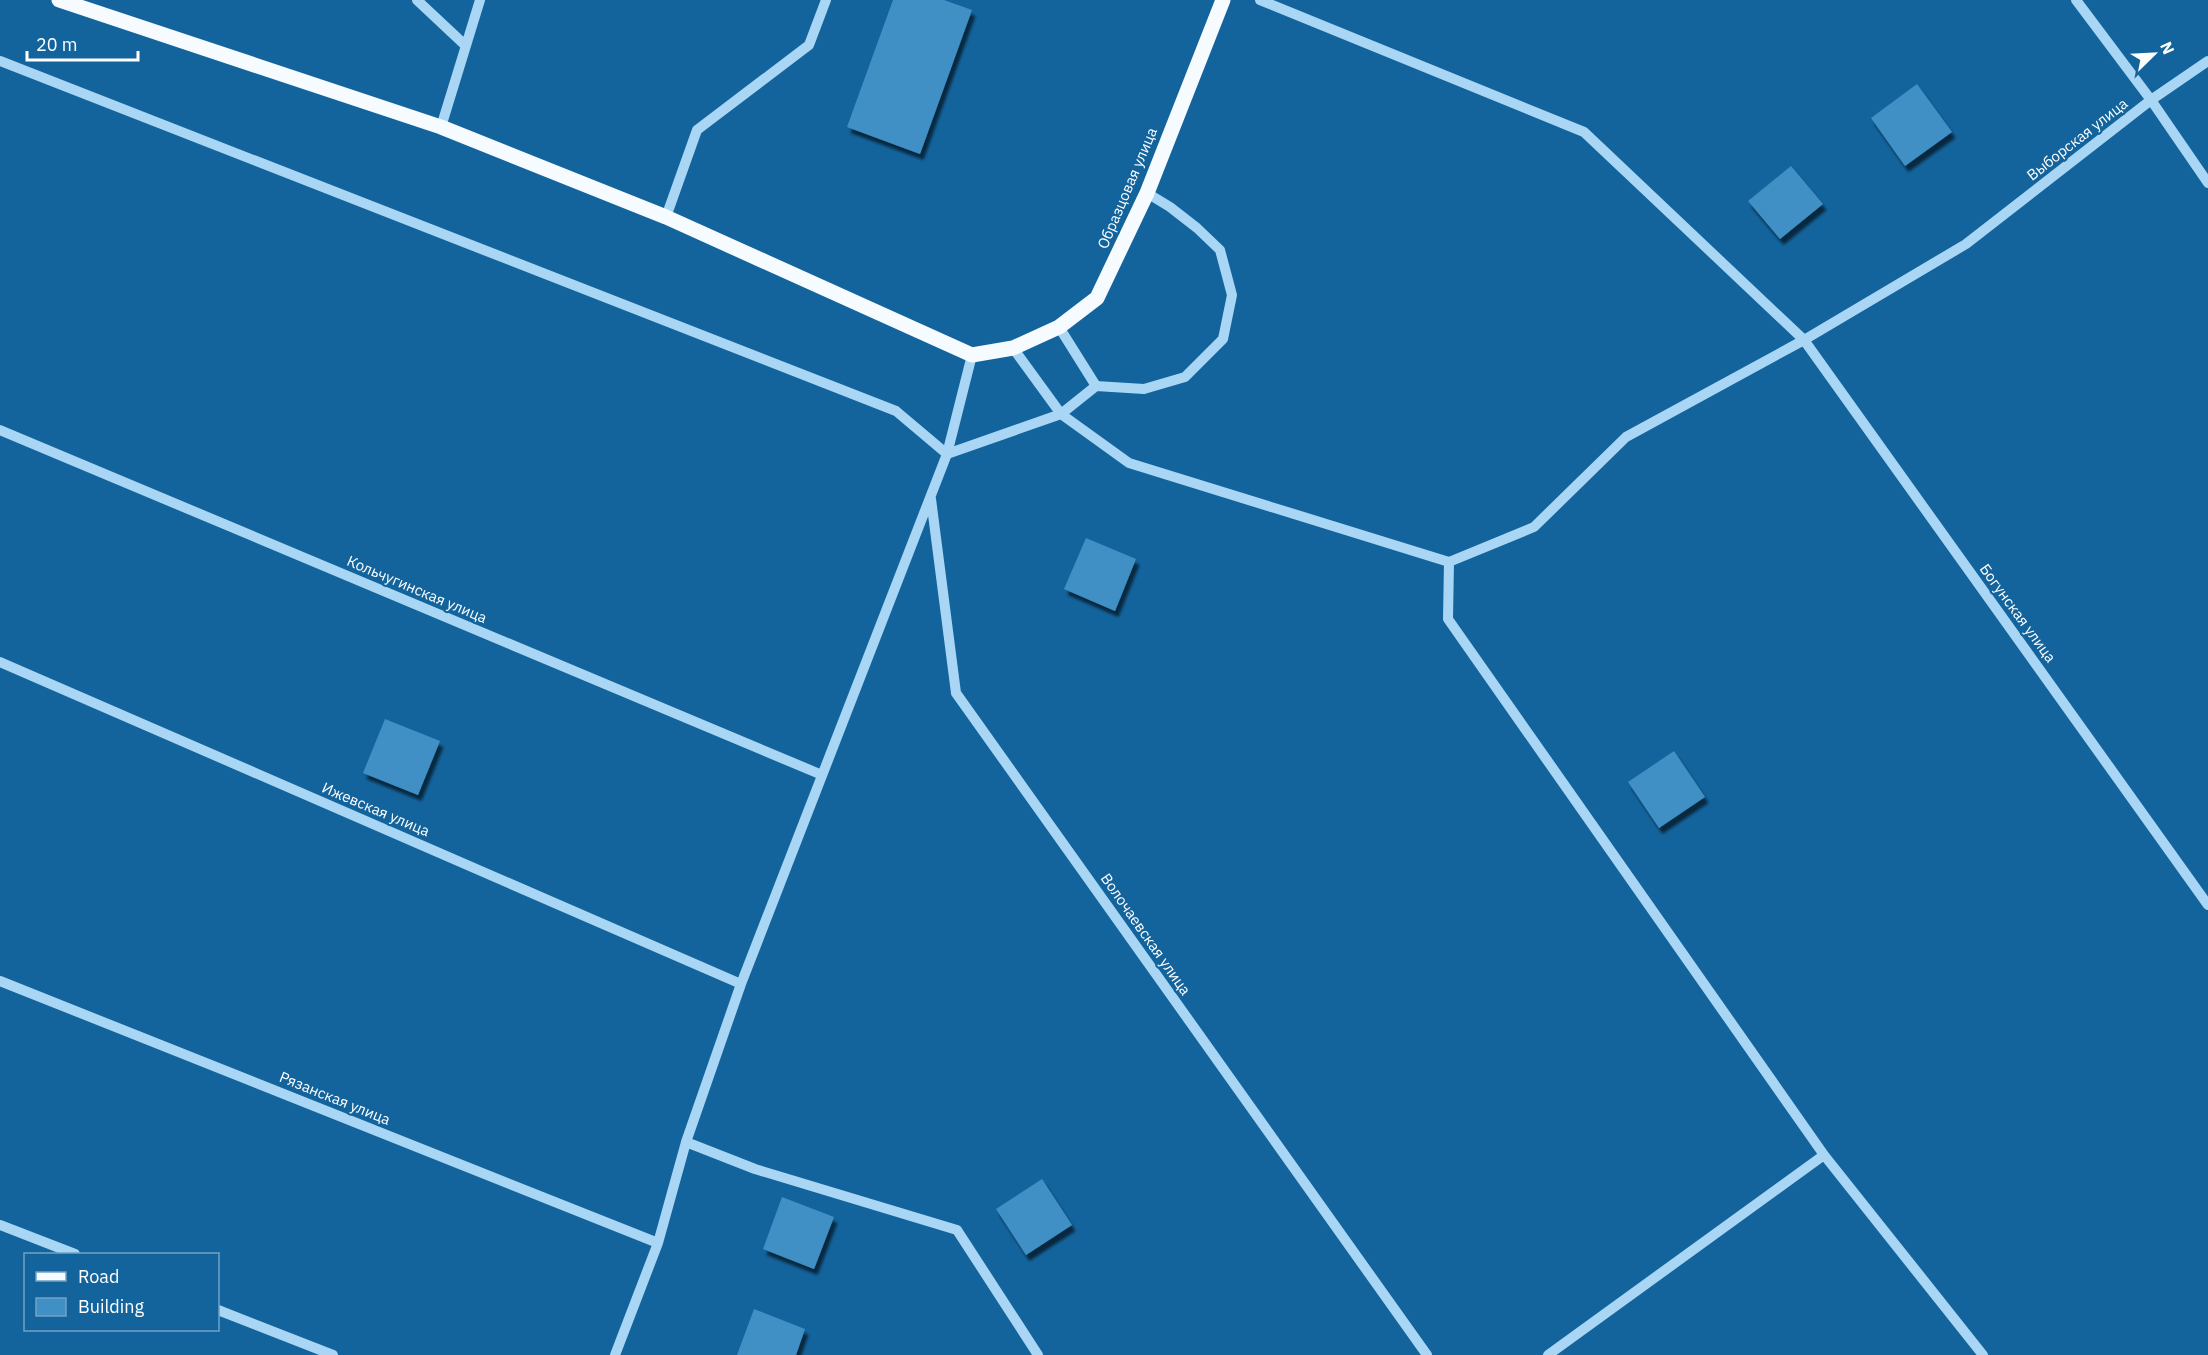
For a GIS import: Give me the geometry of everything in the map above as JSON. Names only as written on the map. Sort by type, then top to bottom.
[{"type":"main road","points":[[59,0],[441,127],[666,217],[972,355]]},
{"type":"main road","name":"Образцовая улица","points":[[972,355],[1013,348],[1059,327],[1097,298],[1147,193],[1223,0]]},
{"type":"street","points":[[417,0],[466,46]]},
{"type":"street","points":[[441,127],[480,0]]},
{"type":"street","points":[[666,217],[697,130],[809,45],[826,0]]},
{"type":"street","name":"Богунская улица","points":[[1260,0],[1584,132],[1804,340],[2208,904]]},
{"type":"street","points":[[2076,0],[2151,100],[2208,183]]},
{"type":"street","points":[[0,61],[896,411],[947,454]]},
{"type":"street","name":"Выборская улица","points":[[1449,562],[1534,527],[1626,437],[1804,340],[1966,244],[2151,100],[2208,61]]},
{"type":"street","points":[[947,454],[1060,414],[1096,386],[1144,389],[1185,377],[1223,339],[1232,295],[1220,250],[1197,228],[1147,193]]},
{"type":"street","points":[[1059,327],[1096,386]]},
{"type":"street","points":[[1013,348],[1060,414],[1129,463],[1449,562],[1448,619],[1824,1155],[1983,1355]]},
{"type":"street","points":[[615,1355],[658,1243],[686,1142],[741,984],[947,454],[972,355]]},
{"type":"street","name":"Кольчугинская улица","points":[[0,430],[822,775]]},
{"type":"street","name":"Волочаевская улица","points":[[931,496],[956,693],[1427,1355]]},
{"type":"street","name":"Ижевская улица","points":[[0,662],[741,984]]},
{"type":"street","name":"Рязанская улица","points":[[0,981],[658,1243]]},
{"type":"street","points":[[686,1142],[755,1169],[957,1230],[1038,1355]]},
{"type":"street","points":[[1548,1355],[1824,1155]]},
{"type":"street","points":[[0,1226],[72,1253]]},
{"type":"street","points":[[219,1310],[333,1355]]},
{"type":"building","points":[[893,0],[944,0],[972,10],[920,154],[847,127]]},
{"type":"building","points":[[1917,84],[1952,132],[1905,166],[1871,118]]},
{"type":"building","points":[[1791,166],[1823,204],[1780,239],[1748,201]]},
{"type":"building","points":[[1086,538],[1136,559],[1115,611],[1064,589]]},
{"type":"building","points":[[385,719],[440,741],[418,795],[363,773]]},
{"type":"building","points":[[1674,751],[1705,797],[1659,828],[1628,782]]},
{"type":"building","points":[[1042,1179],[1072,1225],[1026,1255],[996,1209]]},
{"type":"building","points":[[782,1197],[834,1217],[814,1269],[763,1249]]},
{"type":"building","points":[[754,1309],[805,1329],[796,1355],[737,1355]]}]
